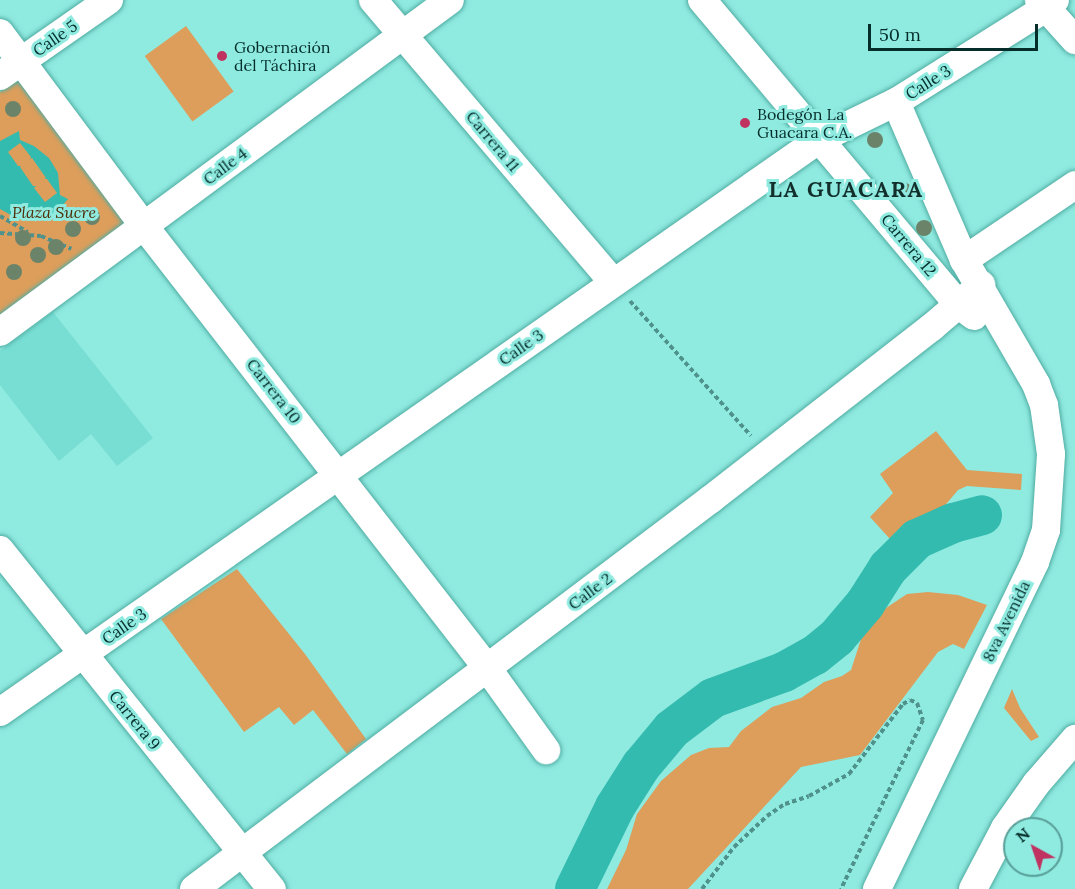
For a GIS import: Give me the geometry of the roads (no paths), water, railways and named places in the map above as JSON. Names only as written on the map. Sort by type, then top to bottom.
[{"type":"street","name":"Calle 5","points":[[10,69],[109,0]]},
{"type":"street","name":"Carrera 11","points":[[374,0],[614,282]]},
{"type":"street","name":"Calle 4","points":[[0,332],[450,0]]},
{"type":"street","name":"Carrera 12","points":[[702,0],[958,304],[1010,342]]},
{"type":"street","name":"Calle 3","points":[[0,712],[820,139],[896,102],[1047,3]]},
{"type":"street","points":[[1047,3],[1075,40]]},
{"type":"street","name":"Carrera 10","points":[[0,33],[10,69],[144,226],[489,669],[546,750]]},
{"type":"street","points":[[896,102],[964,260],[981,285],[1010,342]]},
{"type":"street","points":[[964,260],[1075,185]]},
{"type":"street","name":"Calle 2","points":[[194,889],[489,669],[711,499],[981,285]]},
{"type":"street","name":"8va Avenida","points":[[877,889],[1035,562],[1046,530],[1051,454],[1044,405],[1026,364],[1010,342]]},
{"type":"street","name":"Carrera 9","points":[[0,550],[272,889]]},
{"type":"street","points":[[973,889],[1005,828],[1036,784],[1075,739]]},
{"type":"waterway","points":[[575,889],[615,807],[641,766],[672,729],[713,698],[784,672],[815,655],[837,637],[865,604],[888,568],[917,539],[953,523],[982,515]]},
{"type":"place","name":"Gobernación del Táchira","points":[[222,56]]},
{"type":"place","name":"Bodegón La Guacara C.A.","points":[[745,123]]},
{"type":"district","name":"LA GUACARA","points":[[846,190]]},
{"type":"park label","name":"Plaza Sucre","points":[[54,212]]}]
